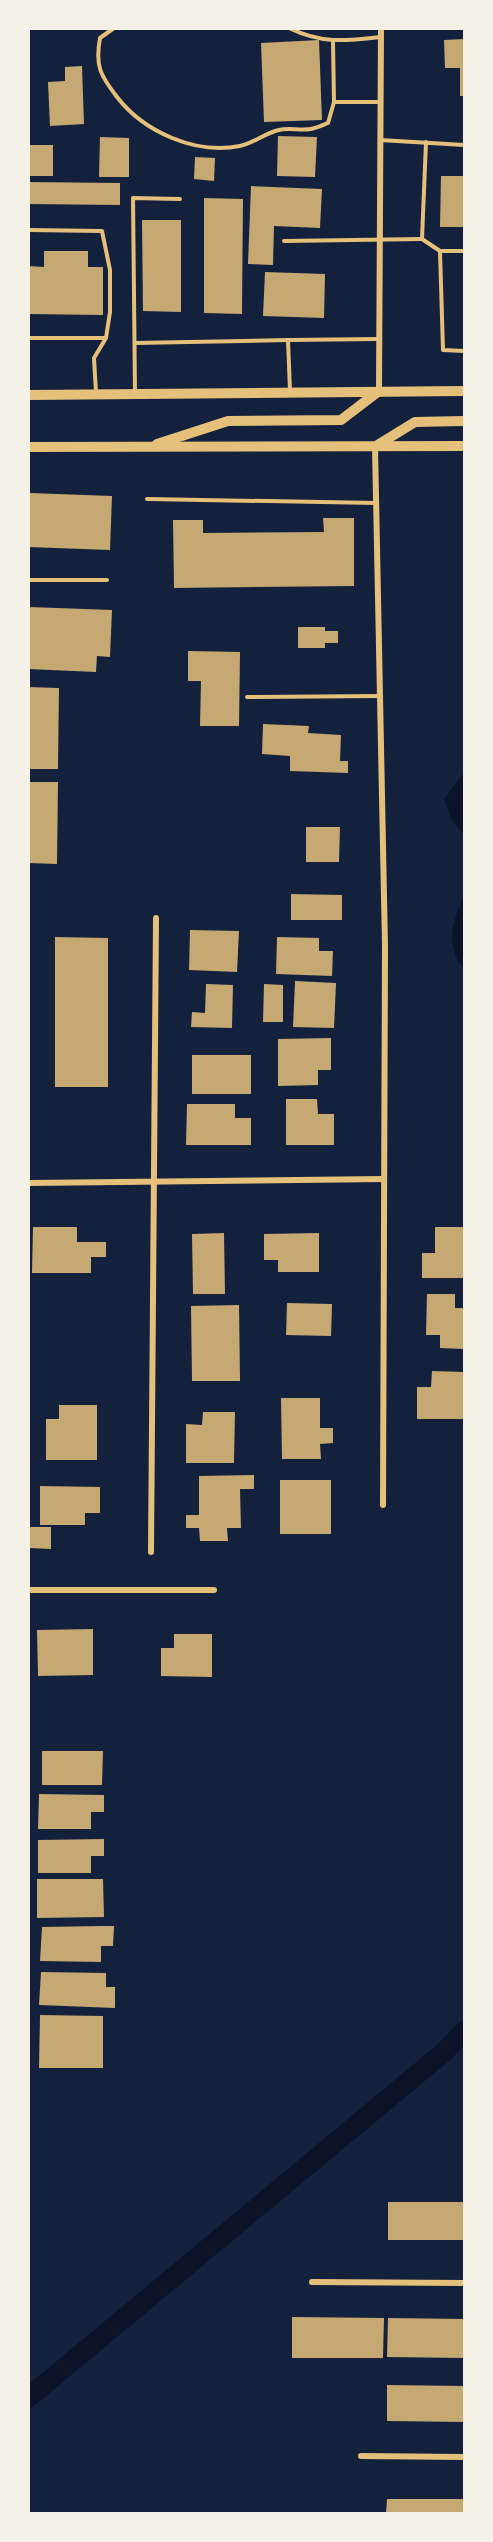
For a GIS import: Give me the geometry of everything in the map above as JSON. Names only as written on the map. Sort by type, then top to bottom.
[{"type":"main road","points":[[148,447],[228,421],[341,420],[379,391]]},
{"type":"main road","points":[[28,395],[465,391]]},
{"type":"main road","points":[[375,447],[415,422],[465,421]]},
{"type":"main road","points":[[28,447],[465,446]]},
{"type":"street","points":[[379,391],[381,28]]},
{"type":"street","points":[[375,447],[385,946],[383,1505]]},
{"type":"street","points":[[151,1552],[156,918]]},
{"type":"street","points":[[28,1183],[384,1179]]},
{"type":"street","points":[[28,1590],[214,1590]]},
{"type":"street","points":[[312,2282],[465,2283]]},
{"type":"street","points":[[361,2456],[465,2457]]},
{"type":"lane","points":[[114,28],[100,38],[97,59],[102,78],[123,105],[140,120],[191,144],[240,146],[280,129],[311,129],[328,123],[334,102],[333,42]]},
{"type":"lane","points":[[289,28],[303,35],[333,42],[381,37]]},
{"type":"lane","points":[[334,102],[381,102]]},
{"type":"lane","points":[[380,140],[465,145]]},
{"type":"lane","points":[[422,239],[426,142]]},
{"type":"lane","points":[[135,394],[133,198],[180,199]]},
{"type":"lane","points":[[28,230],[102,231],[110,270],[110,312],[106,338],[94,358],[96,394]]},
{"type":"lane","points":[[284,241],[422,239],[440,251],[465,251]]},
{"type":"lane","points":[[440,251],[443,350],[465,351]]},
{"type":"lane","points":[[28,338],[106,338]]},
{"type":"lane","points":[[135,343],[379,339]]},
{"type":"lane","points":[[288,340],[290,392]]},
{"type":"lane","points":[[147,499],[376,503]]},
{"type":"lane","points":[[28,580],[107,580]]},
{"type":"lane","points":[[247,697],[380,696]]},
{"type":"water","points":[[464,772],[464,835],[452,821],[444,799]]},
{"type":"water","points":[[464,893],[464,969],[454,950],[452,932]]},
{"type":"building","points":[[464,39],[464,96],[460,96],[460,68],[445,68],[444,40]]},
{"type":"building","points":[[319,40],[322,120],[264,122],[261,43]]},
{"type":"building","points":[[82,66],[84,124],[50,126],[48,82],[65,81],[65,67]]},
{"type":"building","points":[[278,136],[317,137],[315,177],[277,176]]},
{"type":"building","points":[[100,137],[129,138],[129,177],[99,177]]},
{"type":"building","points":[[28,145],[53,145],[53,176],[28,176]]},
{"type":"building","points":[[195,157],[215,158],[214,181],[194,179]]},
{"type":"building","points":[[441,176],[464,176],[464,227],[440,227]]},
{"type":"building","points":[[28,182],[120,183],[120,205],[28,204]]},
{"type":"building","points":[[251,186],[322,189],[320,228],[274,226],[273,265],[248,264]]},
{"type":"building","points":[[204,198],[243,199],[242,314],[204,313]]},
{"type":"building","points":[[142,220],[181,220],[181,312],[143,311]]},
{"type":"building","points":[[44,251],[88,251],[88,267],[103,267],[103,315],[28,314],[28,266],[44,267]]},
{"type":"building","points":[[265,272],[325,274],[324,318],[263,316]]},
{"type":"building","points":[[30,493],[112,496],[110,550],[28,547]]},
{"type":"building","points":[[323,518],[354,518],[354,586],[174,588],[173,520],[203,520],[203,533],[324,532]]},
{"type":"building","points":[[29,607],[112,610],[110,657],[97,656],[96,672],[28,669]]},
{"type":"building","points":[[298,627],[325,627],[325,631],[338,631],[338,643],[325,643],[325,648],[298,648]]},
{"type":"building","points":[[188,651],[240,652],[239,726],[200,726],[201,681],[188,681]]},
{"type":"building","points":[[28,687],[59,688],[58,769],[28,769]]},
{"type":"building","points":[[263,724],[309,726],[308,733],[341,735],[340,761],[348,761],[348,773],[290,771],[290,756],[262,754]]},
{"type":"building","points":[[28,782],[58,782],[57,864],[28,863]]},
{"type":"building","points":[[306,827],[340,827],[339,862],[306,862]]},
{"type":"building","points":[[291,894],[342,895],[342,920],[291,920]]},
{"type":"building","points":[[190,930],[239,931],[237,972],[189,970]]},
{"type":"building","points":[[55,937],[108,938],[108,1087],[55,1087]]},
{"type":"building","points":[[277,937],[319,938],[319,951],[333,951],[332,976],[276,974]]},
{"type":"building","points":[[295,981],[336,983],[334,1028],[293,1027]]},
{"type":"building","points":[[206,984],[233,985],[232,1028],[191,1027],[192,1012],[205,1013]]},
{"type":"building","points":[[264,984],[283,985],[283,1022],[263,1022]]},
{"type":"building","points":[[331,1038],[331,1070],[318,1070],[318,1085],[278,1086],[278,1039]]},
{"type":"building","points":[[192,1055],[251,1055],[251,1094],[192,1094]]},
{"type":"building","points":[[286,1099],[317,1099],[318,1114],[334,1114],[334,1145],[286,1145]]},
{"type":"building","points":[[187,1104],[235,1104],[235,1118],[251,1118],[251,1145],[186,1145]]},
{"type":"building","points":[[33,1227],[77,1227],[77,1242],[106,1242],[106,1257],[91,1257],[91,1273],[32,1273]]},
{"type":"building","points":[[435,1227],[464,1227],[464,1278],[422,1278],[422,1253],[435,1253]]},
{"type":"building","points":[[224,1233],[225,1294],[193,1294],[192,1234]]},
{"type":"building","points":[[319,1233],[319,1272],[278,1272],[278,1260],[264,1260],[264,1234]]},
{"type":"building","points":[[427,1294],[455,1294],[455,1308],[464,1308],[464,1349],[440,1348],[440,1335],[426,1335]]},
{"type":"building","points":[[287,1303],[332,1304],[331,1336],[286,1335]]},
{"type":"building","points":[[239,1305],[240,1381],[192,1381],[191,1306]]},
{"type":"building","points":[[432,1371],[464,1372],[464,1419],[417,1419],[417,1387],[431,1387]]},
{"type":"building","points":[[281,1398],[320,1398],[320,1428],[333,1428],[333,1443],[320,1444],[321,1459],[282,1459]]},
{"type":"building","points":[[59,1405],[97,1405],[97,1460],[46,1460],[46,1419],[59,1419]]},
{"type":"building","points":[[203,1412],[235,1412],[234,1463],[186,1463],[186,1424],[202,1425]]},
{"type":"building","points":[[254,1475],[254,1489],[240,1489],[241,1528],[227,1528],[228,1541],[200,1541],[199,1528],[186,1528],[186,1515],[199,1515],[199,1476]]},
{"type":"building","points":[[280,1480],[331,1480],[331,1534],[280,1534]]},
{"type":"building","points":[[40,1486],[100,1487],[100,1513],[85,1513],[85,1525],[40,1525]]},
{"type":"building","points":[[28,1527],[51,1527],[51,1549],[28,1548]]},
{"type":"building","points":[[93,1629],[93,1675],[38,1676],[37,1630]]},
{"type":"building","points":[[174,1634],[212,1634],[212,1677],[161,1676],[161,1648],[174,1648]]},
{"type":"building","points":[[42,1751],[103,1751],[102,1785],[42,1785]]},
{"type":"building","points":[[39,1794],[104,1795],[104,1812],[91,1812],[91,1829],[38,1829]]},
{"type":"building","points":[[104,1839],[104,1856],[91,1856],[91,1873],[38,1873],[38,1840]]},
{"type":"building","points":[[37,1879],[103,1879],[104,1917],[37,1918]]},
{"type":"building","points":[[114,1926],[113,1946],[101,1946],[101,1962],[40,1961],[42,1927]]},
{"type":"building","points":[[41,1972],[106,1973],[106,1987],[115,1987],[115,2008],[39,2005]]},
{"type":"building","points":[[40,2015],[103,2016],[103,2068],[39,2068]]},
{"type":"building","points":[[388,2202],[464,2202],[464,2240],[388,2240]]},
{"type":"building","points":[[292,2317],[384,2318],[383,2358],[292,2358]]},
{"type":"building","points":[[388,2318],[464,2319],[464,2358],[387,2357]]},
{"type":"building","points":[[387,2385],[464,2386],[464,2422],[387,2421]]},
{"type":"building","points":[[387,2499],[464,2499],[464,2514],[386,2514]]},
{"type":"waterway","points":[[28,2398],[444,2052],[464,2031]]}]
